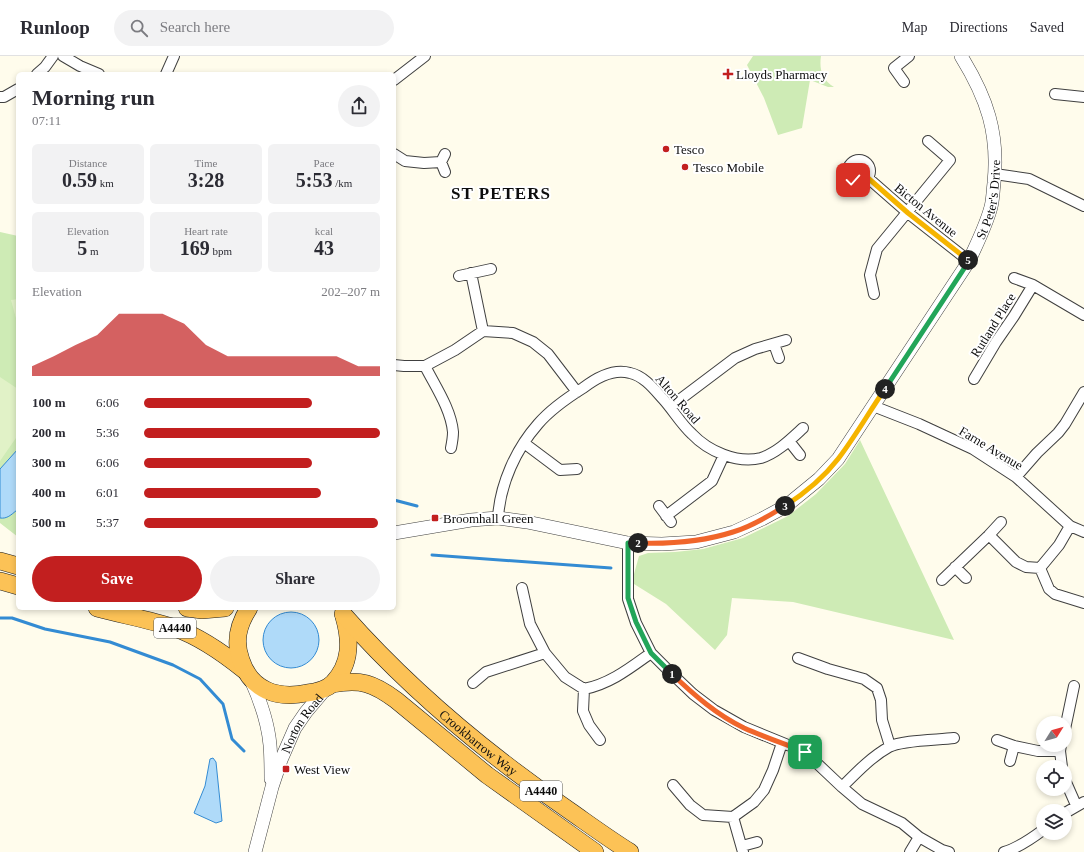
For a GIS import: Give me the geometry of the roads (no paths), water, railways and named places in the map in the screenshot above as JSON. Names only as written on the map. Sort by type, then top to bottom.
[{"type":"highway","points":[[0,561],[16,565]]},
{"type":"highway","points":[[0,581],[16,585]]},
{"type":"highway","name":"A4440","points":[[105,610],[176,628],[210,645],[227,656],[247,674]]},
{"type":"highway","points":[[247,610],[242,618],[237,638],[237,650],[247,674]]},
{"type":"highway","points":[[330,685],[341,672],[347,659],[349,632],[342,611]]},
{"type":"highway","name":"Crookbarrow Way","points":[[342,611],[370,645],[396,671],[450,719],[521,777],[630,852]]},
{"type":"highway","name":"Crookbarrow Way","points":[[247,674],[262,688],[288,696],[316,691],[330,685],[347,681],[363,682],[380,689],[396,700],[487,775],[595,852]]},
{"type":"street","points":[[39,72],[53,56]]},
{"type":"street","points":[[63,56],[94,72]]},
{"type":"street","points":[[167,72],[174,56]]},
{"type":"street","points":[[904,82],[894,68],[909,56]]},
{"type":"street","name":"St Peter's Drive","points":[[396,534],[470,520],[498,518],[527,522],[628,543],[662,544],[696,542],[734,532],[774,513],[804,493],[838,460],[969,261],[982,232],[991,205],[995,148],[984,99],[974,76],[961,56]]},
{"type":"street","points":[[396,78],[418,58]]},
{"type":"street","points":[[0,97],[4,97],[16,90]]},
{"type":"street","points":[[1055,94],[1084,97]]},
{"type":"street","points":[[874,294],[870,275],[877,249],[950,160],[928,141]]},
{"type":"street","points":[[396,156],[405,162],[424,163],[443,158],[444,172]]},
{"type":"street","points":[[994,174],[1029,179],[1084,206]]},
{"type":"street","name":"Bicton Avenue","points":[[868,178],[908,213],[969,261]]},
{"type":"street","points":[[459,276],[491,268]]},
{"type":"street","points":[[471,273],[483,330]]},
{"type":"street","points":[[1014,278],[1033,285],[1084,315]]},
{"type":"street","name":"Rutland Place","points":[[974,379],[1033,285]]},
{"type":"street","points":[[396,365],[424,366],[455,350],[483,330],[513,333],[533,342],[548,354],[577,392]]},
{"type":"street","points":[[670,408],[735,358],[755,349],[786,340]]},
{"type":"street","points":[[774,344],[779,358]]},
{"type":"street","points":[[424,366],[450,420],[453,432],[452,448]]},
{"type":"street","name":"Alton Road","points":[[498,518],[507,475],[524,443],[539,423],[590,382],[606,374],[630,372],[641,378],[670,408],[692,434],[706,446],[724,455],[738,459],[760,458],[769,454],[789,441],[803,428]]},
{"type":"street","points":[[1016,477],[1045,444],[1058,433],[1081,406],[1084,392]]},
{"type":"street","name":"Farne Avenue","points":[[873,406],[919,424],[973,450],[1016,477],[1070,526],[1084,532]]},
{"type":"street","points":[[789,441],[800,455]]},
{"type":"street","points":[[524,443],[560,470],[577,469]]},
{"type":"street","points":[[659,506],[668,519],[712,481],[724,455]]},
{"type":"street","points":[[942,580],[1001,522]]},
{"type":"street","points":[[1040,568],[1058,545],[1070,526]]},
{"type":"street","points":[[989,534],[1016,562],[1026,567],[1040,568]]},
{"type":"street","points":[[628,543],[628,598],[636,622],[651,653],[693,694],[714,710],[744,727],[805,752],[862,804],[902,823],[919,837],[948,852]]},
{"type":"street","points":[[955,567],[966,578]]},
{"type":"street","points":[[1040,568],[1049,589],[1055,594],[1084,602]]},
{"type":"street","points":[[522,588],[530,624],[545,653],[565,677],[584,689],[597,686],[617,677],[651,653]]},
{"type":"street","points":[[473,683],[486,672],[545,653]]},
{"type":"street","points":[[798,658],[828,669],[864,678],[877,688],[881,700],[882,720],[890,746]]},
{"type":"street","name":"Norton Road","points":[[247,674],[260,701],[266,723],[270,744],[272,787]]},
{"type":"street","name":"Norton Road","points":[[255,852],[272,787],[281,760],[295,728],[306,712],[330,685]]},
{"type":"street","points":[[1068,716],[1074,686]]},
{"type":"street","points":[[584,689],[582,711],[589,725],[600,740]]},
{"type":"street","points":[[842,787],[872,759],[890,746],[908,742],[954,738]]},
{"type":"street","points":[[997,740],[1014,746],[1036,751]]},
{"type":"street","points":[[673,785],[690,805],[703,815],[733,817],[754,802],[764,790],[773,770],[782,743]]},
{"type":"street","points":[[1010,761],[1014,746]]},
{"type":"street","points":[[1072,791],[1080,804]]},
{"type":"street","points":[[733,817],[743,849],[757,842]]},
{"type":"street","points":[[1004,852],[1012,850],[1036,835]]},
{"type":"street","points":[[910,852],[919,837]]},
{"type":"water","points":[[16,451],[16,511],[11,515],[2,518],[0,518],[0,469]]},
{"type":"water","points":[[291,612],[302,614],[311,620],[317,629],[319,640],[317,651],[311,660],[302,666],[291,668],[280,666],[271,660],[265,651],[263,640],[265,629],[271,620],[280,614]]},
{"type":"water","points":[[213,758],[216,762],[222,821],[216,823],[194,813],[205,786],[210,759]]},
{"type":"waterway","points":[[396,501],[417,506]]},
{"type":"waterway","points":[[432,555],[611,568]]},
{"type":"waterway","points":[[0,618],[12,618],[45,629],[110,642],[173,665],[200,679],[223,704],[232,739],[244,751]]},
{"type":"place","name":"Lloyds Pharmacy","points":[[728,74]]},
{"type":"place","name":"Tesco","points":[[666,149]]},
{"type":"place","name":"Tesco Mobile","points":[[685,167]]},
{"type":"place","name":"Broomhall Green","points":[[435,518]]},
{"type":"place","name":"West View","points":[[286,769]]},
{"type":"district","name":"ST PETERS","points":[[501,193]]}]
